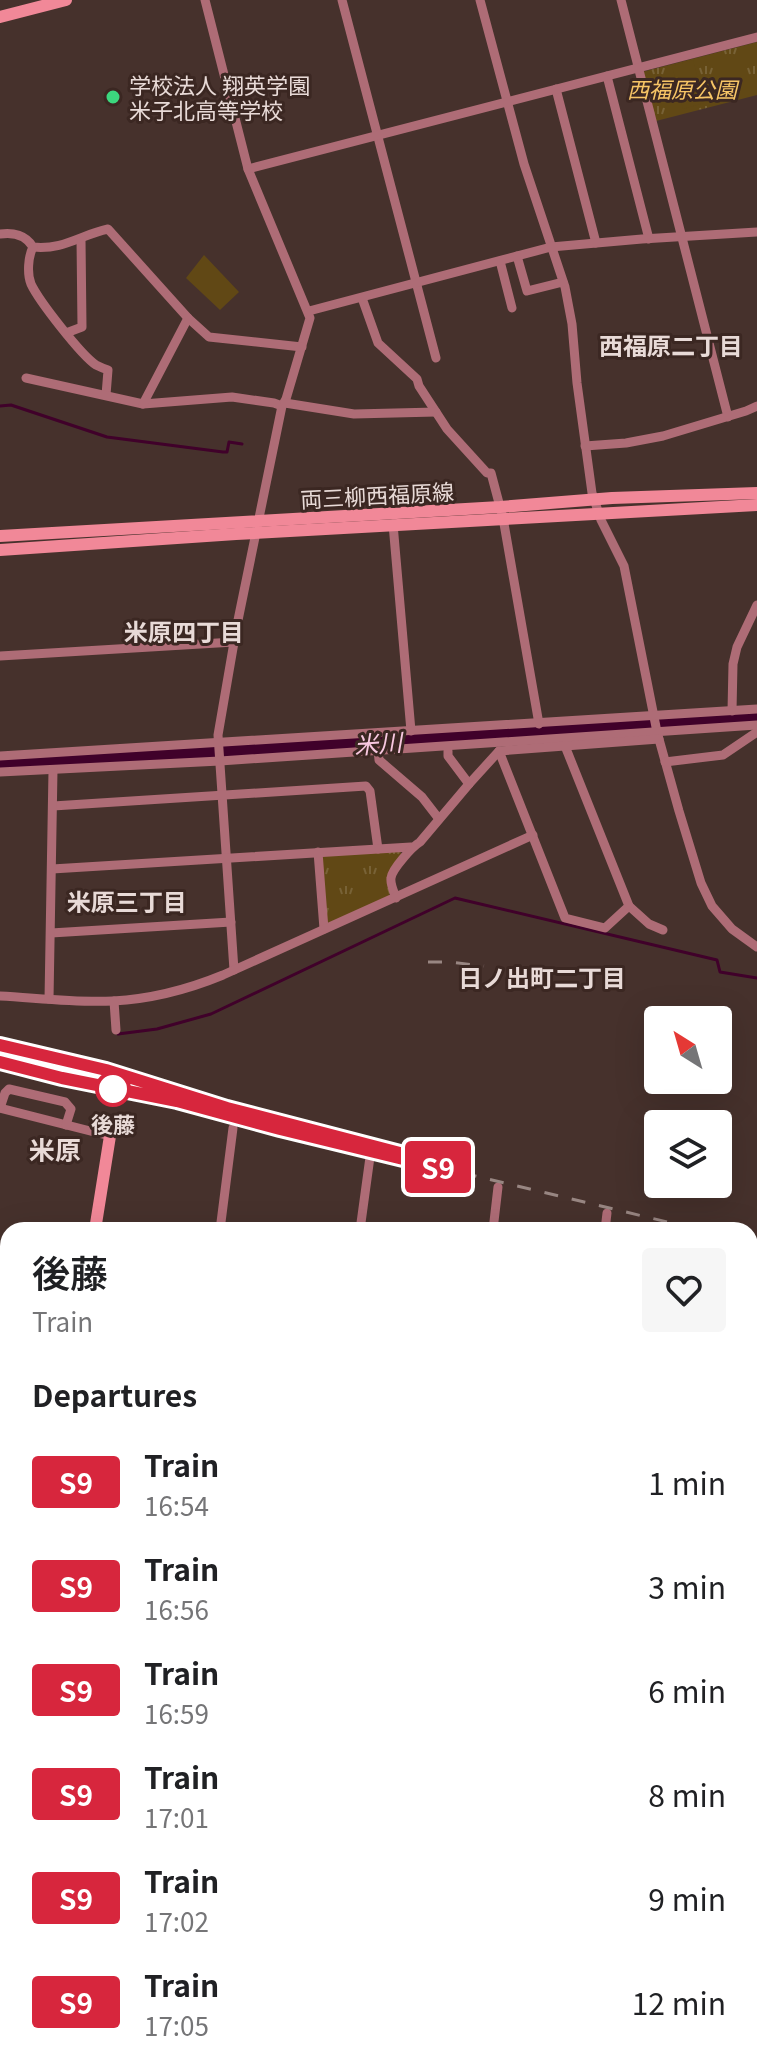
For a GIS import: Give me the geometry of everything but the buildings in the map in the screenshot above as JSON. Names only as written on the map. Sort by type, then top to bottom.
[{"type":"main road","points":[[0,17],[66,0]]},
{"type":"main road","name":"両三柳西福原線","points":[[596,507],[612,498],[757,493]]},
{"type":"main road","name":"両三柳西福原線","points":[[0,550],[257,527],[596,507],[757,505]]},
{"type":"main road","name":"両三柳西福原線","points":[[0,536],[393,524],[501,513]]},
{"type":"main road","points":[[96,1222],[110,1136]]},
{"type":"street","points":[[205,0],[248,169],[310,318],[283,405],[224,694],[218,746],[234,970]]},
{"type":"street","points":[[342,0],[436,358]]},
{"type":"street","points":[[480,0],[506,101],[563,282],[572,324],[585,446],[596,507],[624,566],[665,762],[707,898],[732,929],[757,947]]},
{"type":"street","points":[[621,0],[728,417]]},
{"type":"street","points":[[248,169],[757,37]]},
{"type":"street","points":[[607,76],[649,239]]},
{"type":"street","points":[[556,89],[596,243]]},
{"type":"street","points":[[0,234],[10,233],[25,238],[33,247],[44,248],[109,230],[209,337],[302,347]]},
{"type":"street","points":[[309,311],[551,247],[757,232]]},
{"type":"street","points":[[66,333],[82,327],[81,239]]},
{"type":"street","points":[[33,247],[30,252],[30,281],[66,333],[93,363],[109,372],[106,395]]},
{"type":"street","points":[[517,256],[527,291],[563,282]]},
{"type":"street","points":[[500,261],[512,308]]},
{"type":"street","points":[[362,298],[378,343],[417,379],[417,384],[447,429],[487,473],[491,473],[539,724]]},
{"type":"street","points":[[143,404],[188,318]]},
{"type":"street","points":[[26,378],[143,404],[232,397],[354,414],[436,412]]},
{"type":"street","points":[[585,446],[663,436],[757,406]]},
{"type":"street","points":[[393,524],[411,731]]},
{"type":"street","points":[[732,711],[733,664],[737,647],[757,605]]},
{"type":"street","points":[[0,656],[234,642]]},
{"type":"street","points":[[0,756],[218,746],[757,709]]},
{"type":"street","points":[[0,772],[658,733],[756,731]]},
{"type":"street","points":[[665,762],[723,755],[756,731]]},
{"type":"street","points":[[52,869],[411,847],[420,842],[499,751],[565,746],[658,733]]},
{"type":"street","points":[[565,746],[629,906],[649,924],[663,930]]},
{"type":"street","points":[[378,750],[379,760],[422,797],[439,819]]},
{"type":"street","points":[[448,751],[448,756],[469,784]]},
{"type":"street","points":[[499,751],[566,919],[607,928],[629,906]]},
{"type":"street","points":[[49,999],[53,770]]},
{"type":"street","points":[[53,806],[366,786],[370,791],[378,849]]},
{"type":"street","points":[[0,996],[114,1001],[188,987],[234,970],[533,835]]},
{"type":"street","points":[[396,898],[391,877],[411,847]]},
{"type":"street","points":[[318,852],[324,929]]},
{"type":"street","points":[[51,933],[231,922]]},
{"type":"street","points":[[114,1001],[116,1030]]},
{"type":"street","points":[[66,1125],[71,1109],[65,1102],[9,1089],[5,1093],[0,1108],[66,1125],[110,1136]]},
{"type":"street","points":[[221,1222],[233,1128]]},
{"type":"street","points":[[361,1222],[370,1157]]},
{"type":"street","points":[[494,1222],[498,1187]]},
{"type":"street","points":[[606,1222],[607,1213]]},
{"type":"green space","name":"西福原公園","points":[[757,42],[757,95],[656,121],[642,72]]},
{"type":"green space","points":[[693,60],[704,103],[683,109],[672,66]]},
{"type":"green space","points":[[204,255],[239,292],[220,310],[186,278]]},
{"type":"green space","points":[[400,851],[402,856],[389,896],[326,922],[324,856]]},
{"type":"waterway","points":[[0,406],[11,405],[107,437],[223,452],[227,452],[229,442],[242,444]]},
{"type":"waterway","name":"米川","points":[[0,766],[757,719]]},
{"type":"waterway","points":[[118,1034],[157,1029],[211,1014],[455,898],[717,960],[720,972],[757,978]]},
{"type":"railway","points":[[428,962],[484,966]]},
{"type":"railway","points":[[14,1044],[36,1054],[106,1070],[163,1089]]},
{"type":"railway","points":[[0,1062],[177,1101],[325,1140],[668,1222]]},
{"type":"train","name":"S9","points":[[0,1045],[106,1070],[227,1108],[400,1153],[440,1168],[177,1101],[0,1062]]},
{"type":"place","name":"学校法人 翔英学園 米子北高等学校","points":[[113,97]]},
{"type":"place","name":"後藤","points":[[113,1089]]},
{"type":"district","name":"西福原二丁目","points":[[671,344]]},
{"type":"district","name":"米原四丁目","points":[[184,630]]},
{"type":"district","name":"米原三丁目","points":[[127,900]]},
{"type":"district","name":"日ノ出町二丁目","points":[[542,976]]},
{"type":"district","name":"米原","points":[[55,1148]]}]
